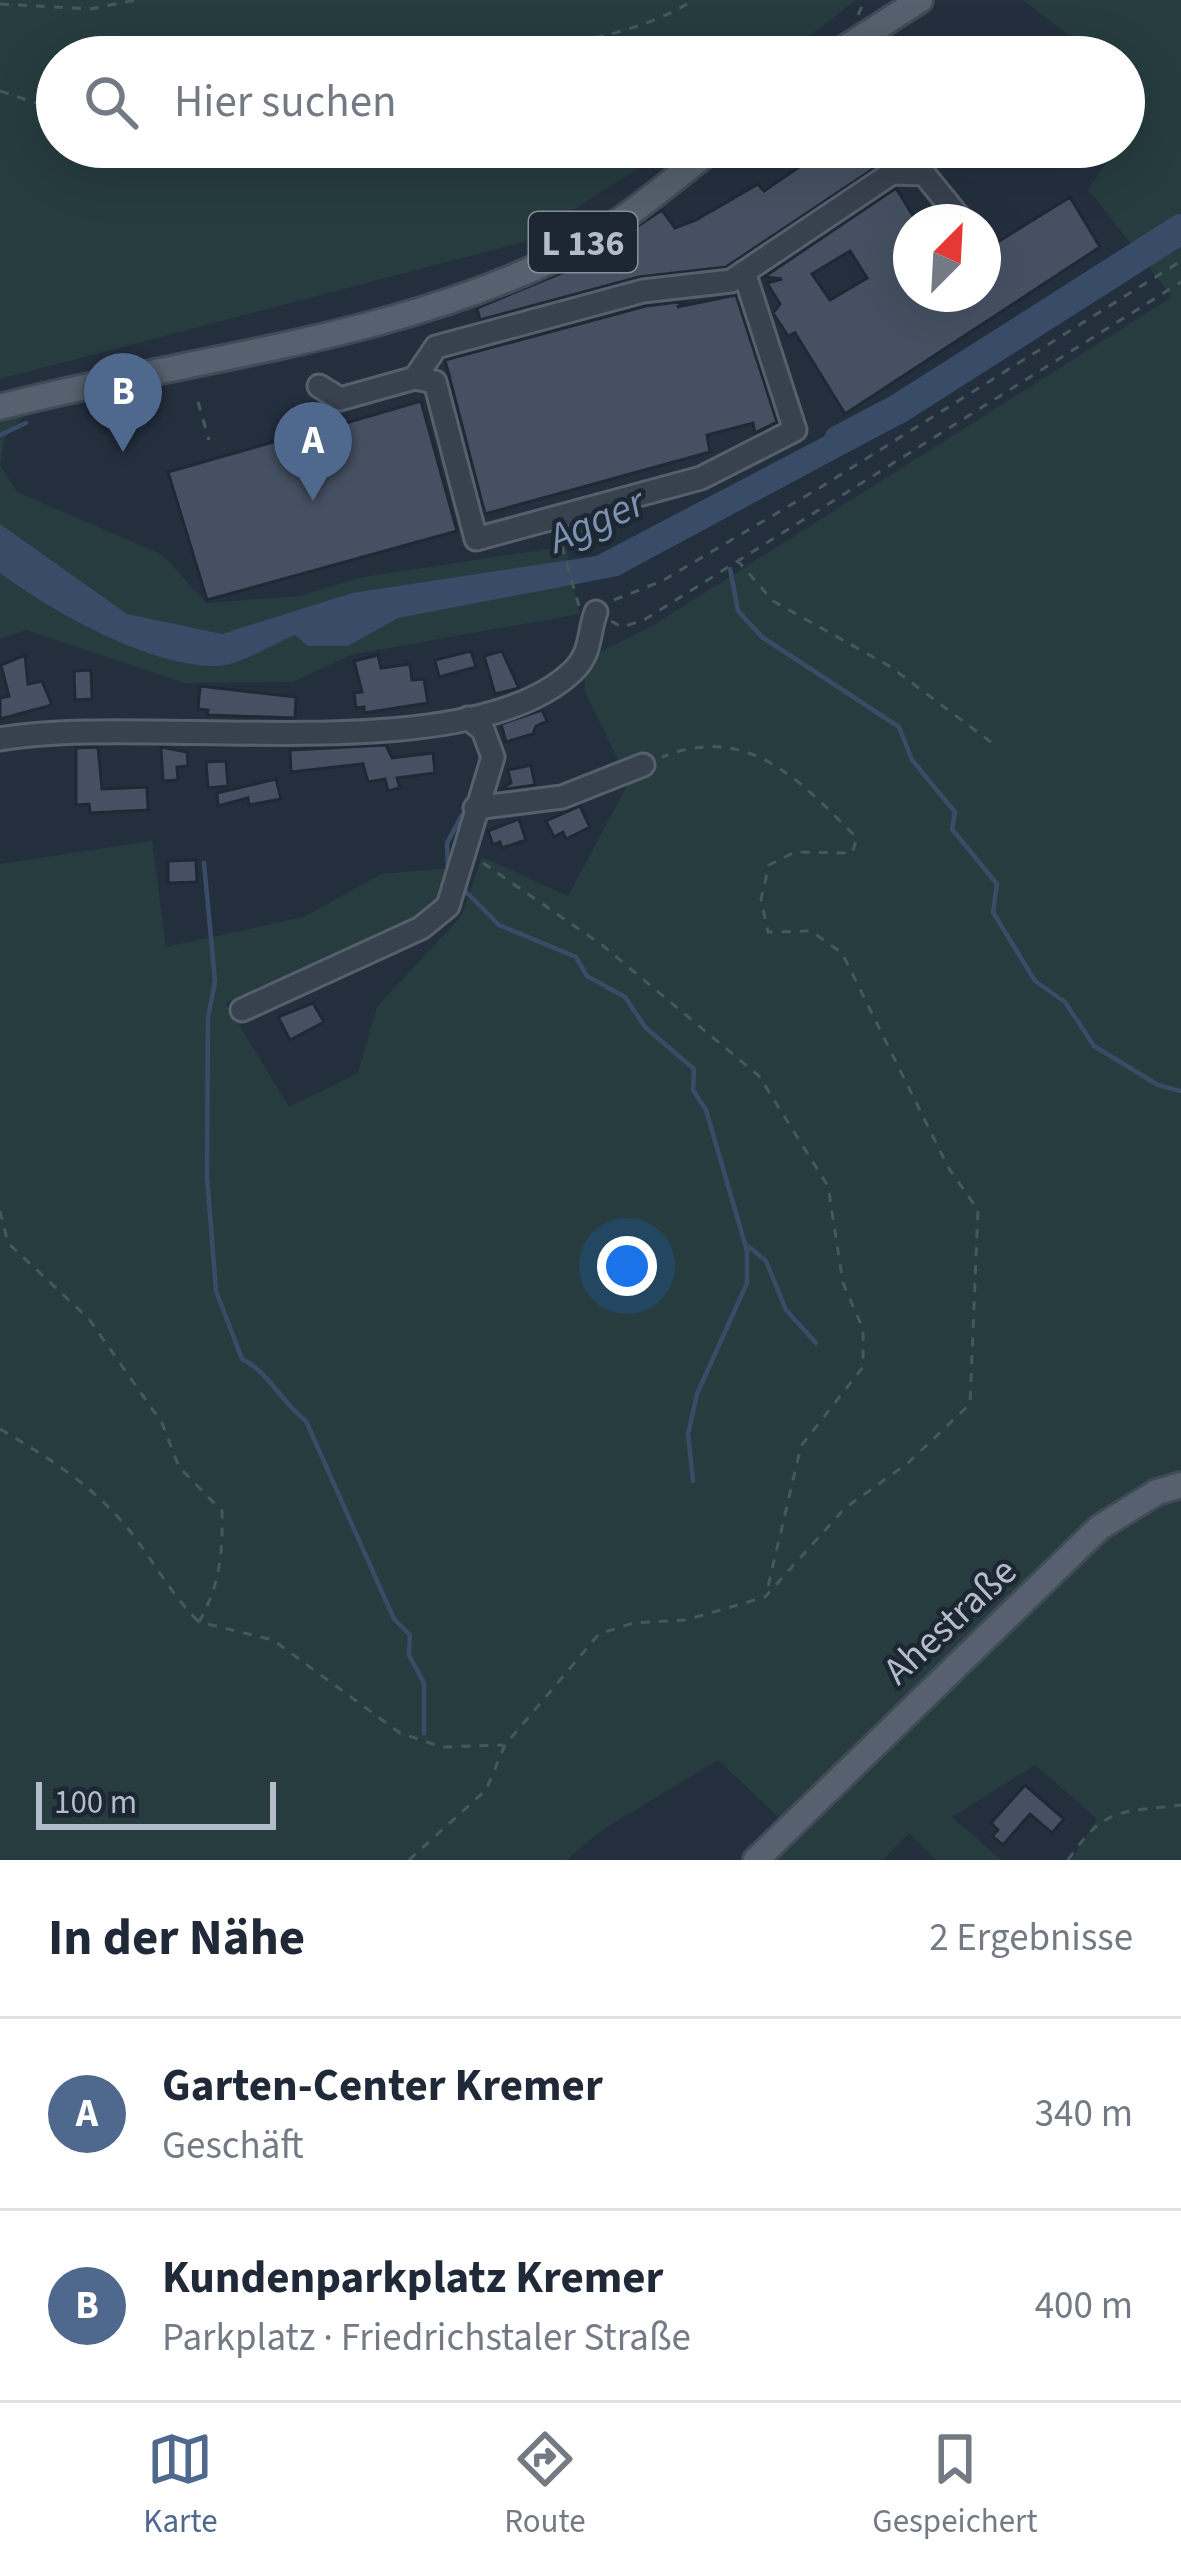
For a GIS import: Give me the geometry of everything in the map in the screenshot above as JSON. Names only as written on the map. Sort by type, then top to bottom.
[{"type":"main road","points":[[864,36],[920,0]]},
{"type":"main road","name":"L 136","points":[[0,407],[400,315],[496,282],[566,253],[688,168]]},
{"type":"main road","name":"Ahestraße","points":[[756,1860],[1100,1528],[1156,1492],[1181,1485]]},
{"type":"street","points":[[415,378],[436,346],[643,291],[731,281],[892,173],[924,174],[948,204]]},
{"type":"street","points":[[319,386],[340,398],[415,378],[435,382],[476,539],[701,478],[795,430],[744,272]]},
{"type":"street","points":[[0,739],[156,728],[314,736],[468,718],[542,694],[574,669],[590,648],[596,612]]},
{"type":"street","points":[[242,1010],[421,928],[448,906],[493,757],[483,730],[468,718]]},
{"type":"street","points":[[475,808],[562,797],[643,765]]},
{"type":"path","points":[[0,4],[90,9],[136,0]]},
{"type":"path","points":[[605,36],[667,16],[694,0]]},
{"type":"path","points":[[852,27],[865,0]]},
{"type":"path","points":[[0,91],[36,103]]},
{"type":"path","points":[[596,612],[662,580],[821,487],[1181,261]]},
{"type":"path","points":[[596,612],[622,627],[644,620],[1181,282]]},
{"type":"path","points":[[198,402],[209,440]]},
{"type":"path","points":[[561,545],[574,596]]},
{"type":"path","points":[[736,558],[772,602],[891,667],[996,746]]},
{"type":"path","points":[[409,1860],[486,1790],[505,1745],[599,1634],[633,1623],[686,1620],[765,1597],[845,1508],[908,1463],[970,1404],[978,1210],[948,1167],[842,952],[811,932],[768,932],[761,899],[769,865],[795,852],[852,853],[857,838],[789,770],[734,747],[681,750],[643,765]]},
{"type":"path","points":[[467,852],[602,946],[759,1076],[828,1186],[844,1282],[863,1329],[862,1367],[801,1446],[765,1597]]},
{"type":"path","points":[[0,1211],[8,1243],[89,1319],[162,1423],[179,1466],[222,1510],[223,1550],[215,1593],[199,1622]]},
{"type":"path","points":[[0,1429],[67,1468],[126,1526],[170,1593],[199,1622],[247,1629],[273,1640],[400,1733],[442,1747],[505,1745]]},
{"type":"path","points":[[1068,1860],[1093,1823],[1116,1814],[1181,1805]]},
{"type":"green space","points":[[0,0],[856,0],[809,36],[36,36],[36,168],[639,168],[523,242],[0,379]]},
{"type":"green space","points":[[1023,0],[1181,0],[1181,1860],[1071,1860],[1097,1819],[1035,1765],[952,1817],[1001,1860],[936,1860],[909,1833],[883,1860],[770,1860],[793,1831],[718,1760],[605,1828],[566,1860],[0,1860],[0,864],[152,841],[166,947],[304,917],[381,874],[451,868],[431,912],[226,1003],[289,1107],[358,1073],[377,1007],[462,915],[482,857],[568,896],[629,782],[585,692],[583,660],[652,626],[1172,297],[1088,189],[1102,168],[1145,168],[1145,36],[1070,36]]},
{"type":"green space","points":[[24,416],[5,438],[0,465],[0,422]]},
{"type":"green space","points":[[0,465],[17,492],[163,555],[206,603],[300,596],[358,578],[566,546],[579,614],[350,655],[293,682],[184,683],[26,630],[0,639]]},
{"type":"water","points":[[863,416],[882,434],[618,576],[398,618],[348,646],[308,646],[295,635],[235,662],[190,664],[102,634],[0,573],[0,524],[127,614],[222,634],[352,593],[596,556]]},
{"type":"building","points":[[797,168],[874,168],[726,267],[639,277],[480,320],[477,308],[574,268],[662,210],[675,228],[758,184],[764,191]]},
{"type":"building","points":[[896,188],[906,204],[893,204],[893,312],[1001,312],[845,414],[795,333],[788,336],[773,313],[780,304],[767,283],[782,279],[764,277]],"holes":[[[850,251],[867,278],[830,300],[812,274]]]},
{"type":"building","points":[[1070,197],[1100,247],[1001,312],[1001,240]]},
{"type":"building","points":[[736,295],[777,422],[755,433],[753,423],[707,435],[710,452],[485,514],[445,360],[646,306],[686,301],[677,307]]},
{"type":"building","points":[[421,401],[457,531],[207,600],[168,472],[298,435],[303,418],[319,414],[332,427]]},
{"type":"building","points":[[471,651],[476,667],[439,677],[435,660]]},
{"type":"building","points":[[502,651],[519,688],[495,694],[484,656]]},
{"type":"building","points":[[25,655],[28,684],[42,681],[52,705],[0,719],[0,698],[9,696],[1,665]]},
{"type":"building","points":[[378,655],[381,668],[410,664],[412,680],[424,679],[428,703],[364,713],[364,707],[356,708],[354,693],[362,692],[354,661]]},
{"type":"building","points":[[91,670],[92,699],[75,700],[74,671]]},
{"type":"building","points":[[200,686],[296,697],[295,718],[207,715],[208,710],[198,709]]},
{"type":"building","points":[[542,710],[547,721],[536,726],[533,734],[506,742],[501,724]]},
{"type":"building","points":[[386,745],[392,758],[433,753],[435,773],[397,778],[400,788],[388,791],[385,779],[368,782],[363,764],[291,772],[290,750]]},
{"type":"building","points":[[98,747],[102,789],[147,787],[148,810],[90,813],[89,804],[76,805],[76,748]]},
{"type":"building","points":[[161,747],[187,752],[188,766],[177,767],[178,780],[163,781]]},
{"type":"building","points":[[226,761],[228,786],[208,788],[206,762]]},
{"type":"building","points":[[531,765],[535,785],[499,790],[511,783],[508,770]]},
{"type":"building","points":[[276,779],[281,799],[249,805],[248,798],[218,806],[217,793]]},
{"type":"building","points":[[580,806],[590,827],[566,839],[563,832],[554,837],[546,821]]},
{"type":"building","points":[[519,819],[526,840],[502,848],[500,842],[493,845],[488,831]]},
{"type":"building","points":[[196,860],[197,882],[168,883],[168,861]]},
{"type":"building","points":[[313,1003],[324,1022],[290,1040],[278,1017]]},
{"type":"building","points":[[1025,1785],[1064,1819],[1052,1833],[1030,1814],[1003,1845],[992,1836],[998,1830],[991,1823]]},
{"type":"waterway","name":"Agger","points":[[839,440],[898,409],[1181,229]]},
{"type":"waterway","points":[[0,435],[26,423]]},
{"type":"waterway","points":[[730,569],[738,611],[762,637],[899,727],[912,760],[955,812],[952,829],[997,884],[993,912],[1035,981],[1065,1002],[1094,1046],[1158,1085],[1181,1091]]},
{"type":"waterway","points":[[448,871],[447,843],[462,815]]},
{"type":"waterway","points":[[204,863],[215,981],[208,1018],[207,1176],[216,1291],[242,1359],[306,1421],[394,1619],[410,1635],[409,1655],[424,1683],[424,1733]]},
{"type":"waterway","points":[[466,892],[499,925],[576,957],[587,976],[625,997],[645,1027],[694,1069],[693,1090],[706,1110],[747,1251],[747,1283],[697,1394],[688,1434],[693,1481]]},
{"type":"waterway","points":[[749,1247],[766,1261],[786,1310],[816,1343]]},
{"type":"place","name":"Kundenparkplatz Kremer","points":[[123,452]]},
{"type":"place","name":"Garten-Center Kremer","points":[[313,501]]}]
